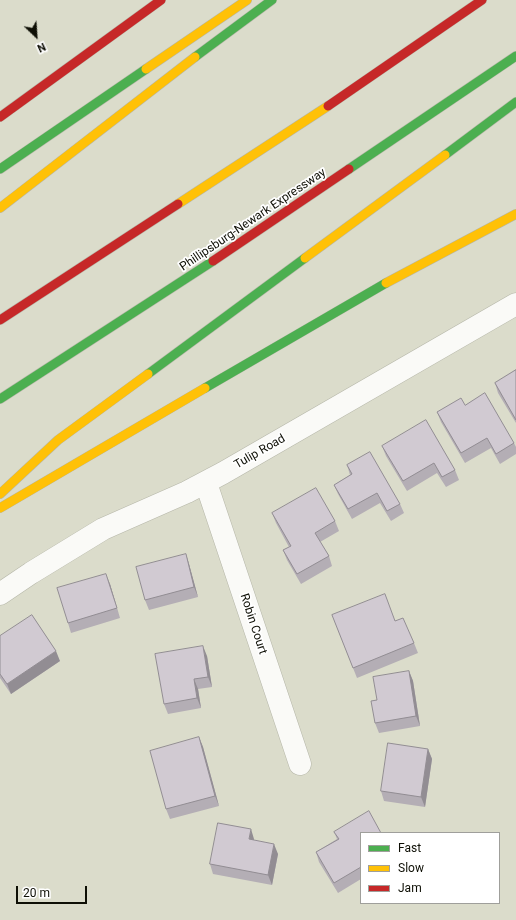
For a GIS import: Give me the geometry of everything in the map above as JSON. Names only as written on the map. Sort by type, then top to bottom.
[{"type":"highway","points":[[0,117],[161,0]]},
{"type":"highway","points":[[0,169],[247,0]]},
{"type":"highway","points":[[0,208],[186,64],[272,0]]},
{"type":"highway","points":[[0,320],[318,113],[482,0]]},
{"type":"highway","name":"Phillipsburg-Newark Expressway","points":[[0,399],[232,248],[516,56]]},
{"type":"highway","points":[[0,494],[58,440],[516,102]]},
{"type":"highway","points":[[0,508],[399,275],[516,214]]},
{"type":"street","name":"Tulip Road","points":[[0,594],[31,573],[103,529],[206,483],[516,304]]},
{"type":"street","name":"Robin Court","points":[[206,483],[300,764]]},
{"type":"building","points":[[516,370],[516,420],[495,383]]},
{"type":"building","points":[[485,393],[514,443],[496,454],[487,438],[461,453],[437,412],[461,398],[465,405]]},
{"type":"building","points":[[426,420],[455,470],[442,477],[434,463],[403,481],[382,446]]},
{"type":"building","points":[[370,452],[400,504],[387,511],[377,493],[348,509],[334,485],[352,474],[347,465]]},
{"type":"building","points":[[316,488],[335,521],[315,533],[329,556],[297,574],[283,550],[291,546],[272,513]]},
{"type":"building","points":[[186,554],[194,587],[145,600],[136,567]]},
{"type":"building","points":[[106,574],[117,608],[68,623],[57,588]]},
{"type":"building","points":[[385,594],[395,621],[403,618],[414,643],[353,668],[332,615]]},
{"type":"building","points":[[32,615],[56,651],[7,684],[0,674],[0,636]]},
{"type":"building","points":[[203,646],[208,677],[194,679],[197,698],[164,704],[155,654]]},
{"type":"building","points":[[409,671],[416,716],[375,723],[371,701],[377,700],[373,677]]},
{"type":"building","points":[[199,737],[215,796],[166,809],[150,751]]},
{"type":"building","points":[[388,743],[428,749],[421,797],[381,791]]},
{"type":"building","points":[[369,811],[380,832],[360,832],[360,868],[334,883],[316,852],[339,839],[334,832]]},
{"type":"building","points":[[218,823],[251,829],[249,839],[274,844],[268,875],[210,864]]},
{"type":"traffic: fast","points":[[195,57],[272,0]]},
{"type":"traffic: fast","points":[[349,169],[516,56]]},
{"type":"traffic: fast","points":[[0,169],[146,69]]},
{"type":"traffic: fast","points":[[445,155],[516,102]]},
{"type":"traffic: fast","points":[[148,374],[305,258]]},
{"type":"traffic: fast","points":[[0,399],[213,261]]},
{"type":"traffic: fast","points":[[205,388],[386,283]]},
{"type":"traffic: slow","points":[[146,69],[247,0]]},
{"type":"traffic: slow","points":[[0,208],[195,57]]},
{"type":"traffic: slow","points":[[178,204],[328,106]]},
{"type":"traffic: slow","points":[[305,258],[445,155]]},
{"type":"traffic: slow","points":[[386,283],[516,214]]},
{"type":"traffic: slow","points":[[0,494],[58,440],[148,374]]},
{"type":"traffic: slow","points":[[0,508],[205,388]]},
{"type":"traffic: jam","points":[[0,117],[161,0]]},
{"type":"traffic: jam","points":[[328,106],[482,0]]},
{"type":"traffic: jam","points":[[213,261],[349,169]]},
{"type":"traffic: jam","points":[[0,320],[178,204]]}]
